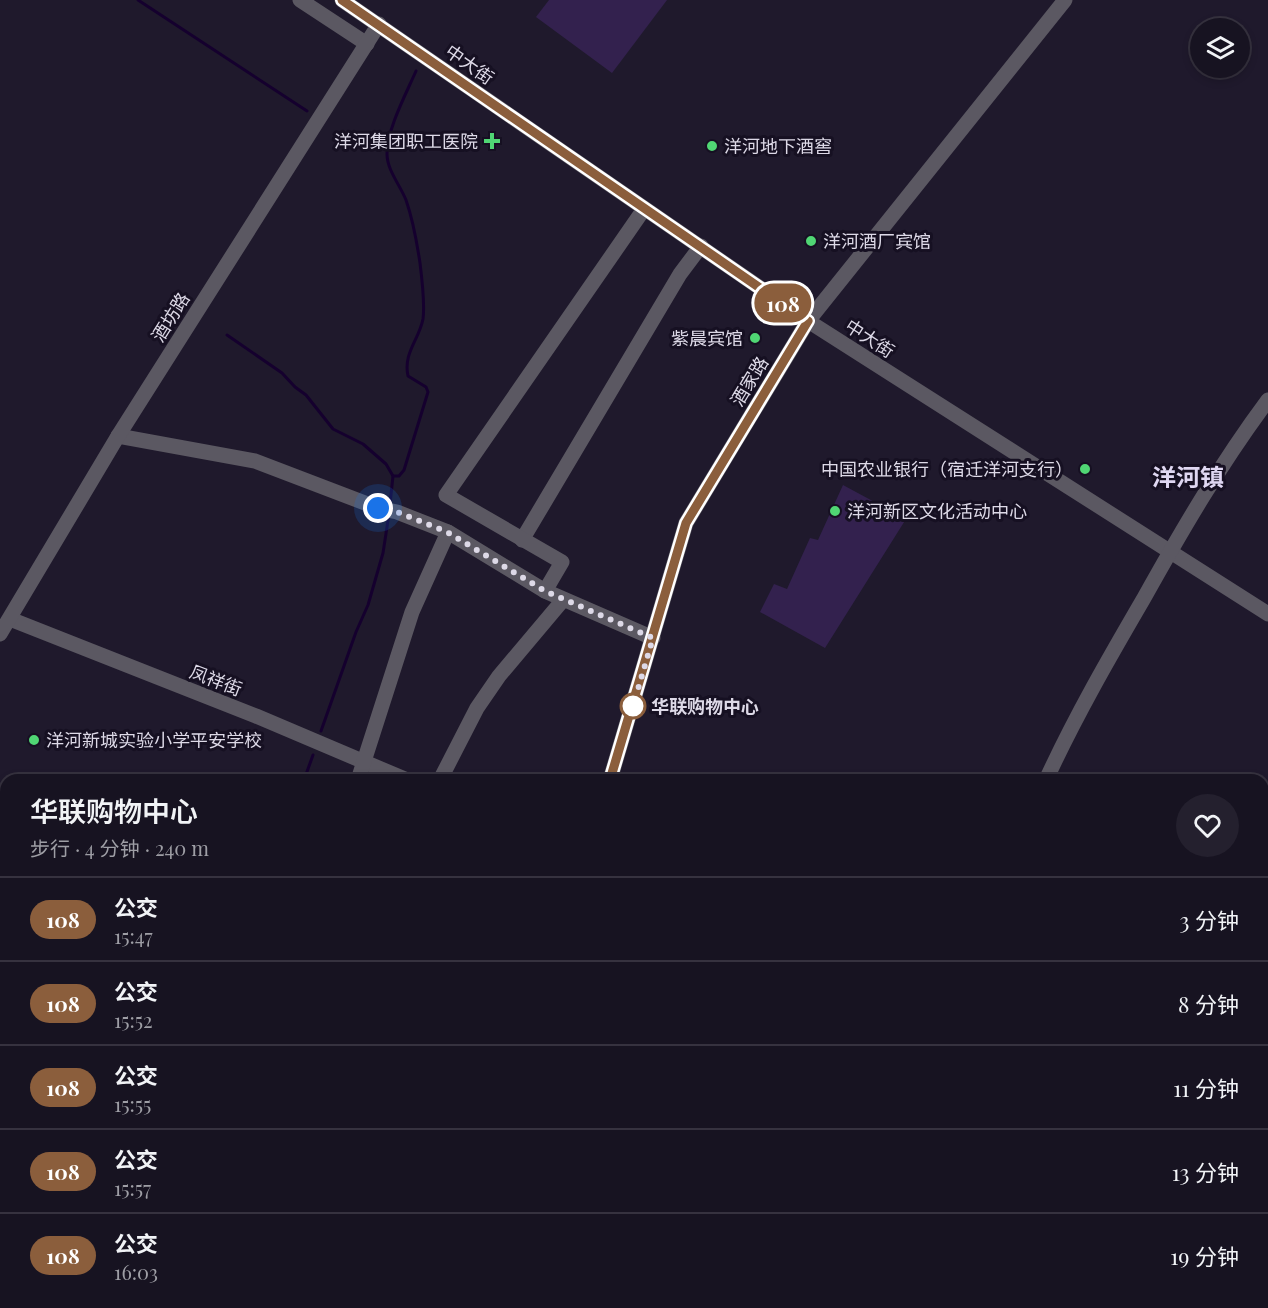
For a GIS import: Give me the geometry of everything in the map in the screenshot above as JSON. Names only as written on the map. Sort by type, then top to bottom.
[{"type":"street","points":[[300,0],[367,44]]},
{"type":"street","name":"中大街","points":[[342,0],[808,321],[1268,614]]},
{"type":"street","name":"酒家路","points":[[612,774],[686,523],[808,321],[1065,0]]},
{"type":"street","name":"酒坊路","points":[[0,634],[118,436],[379,24]]},
{"type":"street","points":[[545,591],[562,562],[446,495],[644,209]]},
{"type":"street","points":[[522,540],[680,274],[701,246]]},
{"type":"street","points":[[1049,774],[1065,739],[1170,552],[1234,445],[1268,400]]},
{"type":"street","points":[[118,436],[255,461],[378,508],[397,512],[447,532],[563,600],[653,638]]},
{"type":"street","points":[[360,774],[411,612],[447,532]]},
{"type":"street","points":[[443,774],[477,708],[499,676],[563,600]]},
{"type":"street","name":"凤祥街","points":[[10,619],[256,716],[392,774]]},
{"type":"shaded area","points":[[549,0],[667,0],[612,73],[536,17]]},
{"type":"shaded area","points":[[843,485],[906,519],[825,648],[760,612],[774,584],[787,589],[810,538],[818,540]]},
{"type":"waterway","points":[[138,0],[307,111]]},
{"type":"waterway","points":[[393,476],[399,476],[404,470],[428,392],[426,387],[408,376],[409,353],[423,319],[422,284],[411,215],[389,166],[387,154],[390,134],[416,71]]},
{"type":"waterway","points":[[227,335],[282,373],[306,395],[333,429],[363,444],[386,464],[393,476],[390,504]]},
{"type":"waterway","points":[[321,731],[356,632],[368,605],[383,553],[389,514]]},
{"type":"waterway","points":[[306,774],[313,755]]},
{"type":"bus line","name":"108","points":[[342,0],[808,321],[686,523],[612,774]]},
{"type":"place","name":"洋河集团职工医院","points":[[492,141]]},
{"type":"place","name":"洋河地下酒窖","points":[[712,146]]},
{"type":"place","name":"洋河酒厂宾馆","points":[[811,241]]},
{"type":"place","name":"紫晨宾馆","points":[[755,338]]},
{"type":"place","name":"中国农业银行（宿迁洋河支行）","points":[[1085,469]]},
{"type":"place","name":"洋河新区文化活动中心","points":[[835,511]]},
{"type":"place","name":"华联购物中心","points":[[633,706]]},
{"type":"place","name":"洋河新城实验小学平安学校","points":[[34,740]]},
{"type":"district","name":"洋河镇","points":[[1188,476]]},
{"type":"route","points":[[378,508],[397,512],[447,532],[545,591],[653,638],[633,706]]}]
